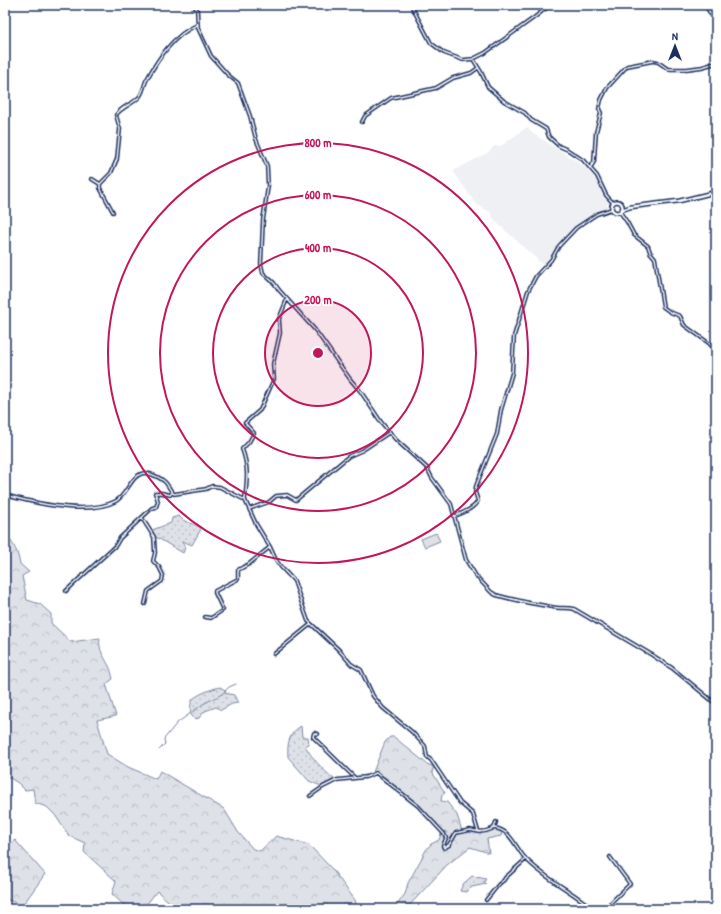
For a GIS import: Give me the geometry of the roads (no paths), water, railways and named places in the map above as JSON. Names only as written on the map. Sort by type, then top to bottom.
[{"type":"street","points":[[194,5],[197,10],[197,25],[211,56],[228,75],[238,83],[250,116],[256,139],[268,168],[268,186],[260,253],[262,269],[266,277],[274,283],[315,330],[390,432],[404,448],[422,462],[427,468],[432,478],[451,504],[466,560],[476,576],[491,592],[496,594],[540,606],[557,608],[569,607],[574,609],[672,668],[716,704]]},
{"type":"street","points":[[411,5],[431,43],[444,53],[463,60],[473,59],[494,47],[550,5]]},
{"type":"street","points":[[706,5],[711,14],[716,16]]},
{"type":"street","points":[[100,184],[111,173],[117,159],[120,129],[116,115],[128,104],[134,102],[144,91],[147,80],[156,63],[168,48],[180,35],[197,25]]},
{"type":"street","points":[[473,59],[479,68],[485,83],[497,95],[504,101],[526,113],[531,120],[546,129],[549,137],[559,146],[580,157],[597,176],[606,195],[613,203]]},
{"type":"street","points":[[590,168],[593,164],[594,158],[596,132],[601,113],[599,109],[601,100],[607,88],[627,66],[653,61],[658,62],[668,68],[687,69],[716,63]]},
{"type":"street","points":[[362,122],[365,116],[391,98],[436,88],[453,78],[471,73],[479,68]]},
{"type":"street","points":[[92,179],[100,184],[101,190],[113,212]]},
{"type":"street","points":[[455,516],[476,505],[478,501],[475,492],[476,486],[497,434],[501,410],[512,373],[514,336],[528,291],[538,273],[550,260],[559,246],[576,228],[600,212],[612,209],[615,212],[630,207],[679,202],[716,192]]},
{"type":"street","points":[[613,203],[618,201],[623,205],[630,207]]},
{"type":"street","points":[[612,209],[613,203]]},
{"type":"street","points":[[623,205],[621,211],[634,235],[648,246],[650,252],[655,258],[663,307],[680,316],[686,326],[711,345],[716,354]]},
{"type":"street","points":[[287,299],[278,319],[280,333],[273,364],[274,379],[260,410],[246,423],[254,433],[249,442],[242,449],[247,462],[247,486],[245,500],[258,529],[270,547],[280,567],[294,581],[308,621],[339,650],[351,664],[361,670],[376,700],[383,708],[412,732],[425,746],[428,757],[450,790],[460,803],[473,814],[476,827],[480,832]]},
{"type":"street","points":[[711,345],[716,342]]},
{"type":"street","points":[[249,508],[269,502],[276,496],[287,495],[296,500],[349,456],[363,450],[390,432]]},
{"type":"street","points":[[5,495],[41,504],[77,508],[96,507],[115,501],[123,496],[134,477],[138,474],[145,473],[151,474],[166,482],[172,493]]},
{"type":"street","points":[[66,591],[116,545],[120,538],[158,505],[155,493],[170,495],[172,493],[174,494],[201,490],[212,486],[220,487],[245,500]]},
{"type":"street","points":[[142,518],[154,537],[155,553],[153,561],[159,567],[163,575],[162,581],[148,591],[145,604]]},
{"type":"street","points":[[205,617],[211,618],[223,610],[215,591],[238,579],[238,570],[249,564],[270,547]]},
{"type":"street","points":[[274,654],[311,624]]},
{"type":"street","points":[[318,734],[314,733],[312,737],[355,778]]},
{"type":"street","points":[[310,796],[337,780],[366,777],[376,773],[418,806],[445,835],[446,840],[443,846],[444,848],[449,845],[457,832],[470,830],[480,832],[488,831],[494,828],[502,830],[510,836],[526,859],[593,909]]},
{"type":"street","points":[[494,828],[496,822]]},
{"type":"street","points":[[604,909],[630,884],[610,857]]},
{"type":"street","points":[[486,900],[499,884],[526,859]]},
{"type":"waterway","points":[[159,750],[165,744],[164,739],[177,723],[203,704],[222,694],[229,687],[236,684]]}]
